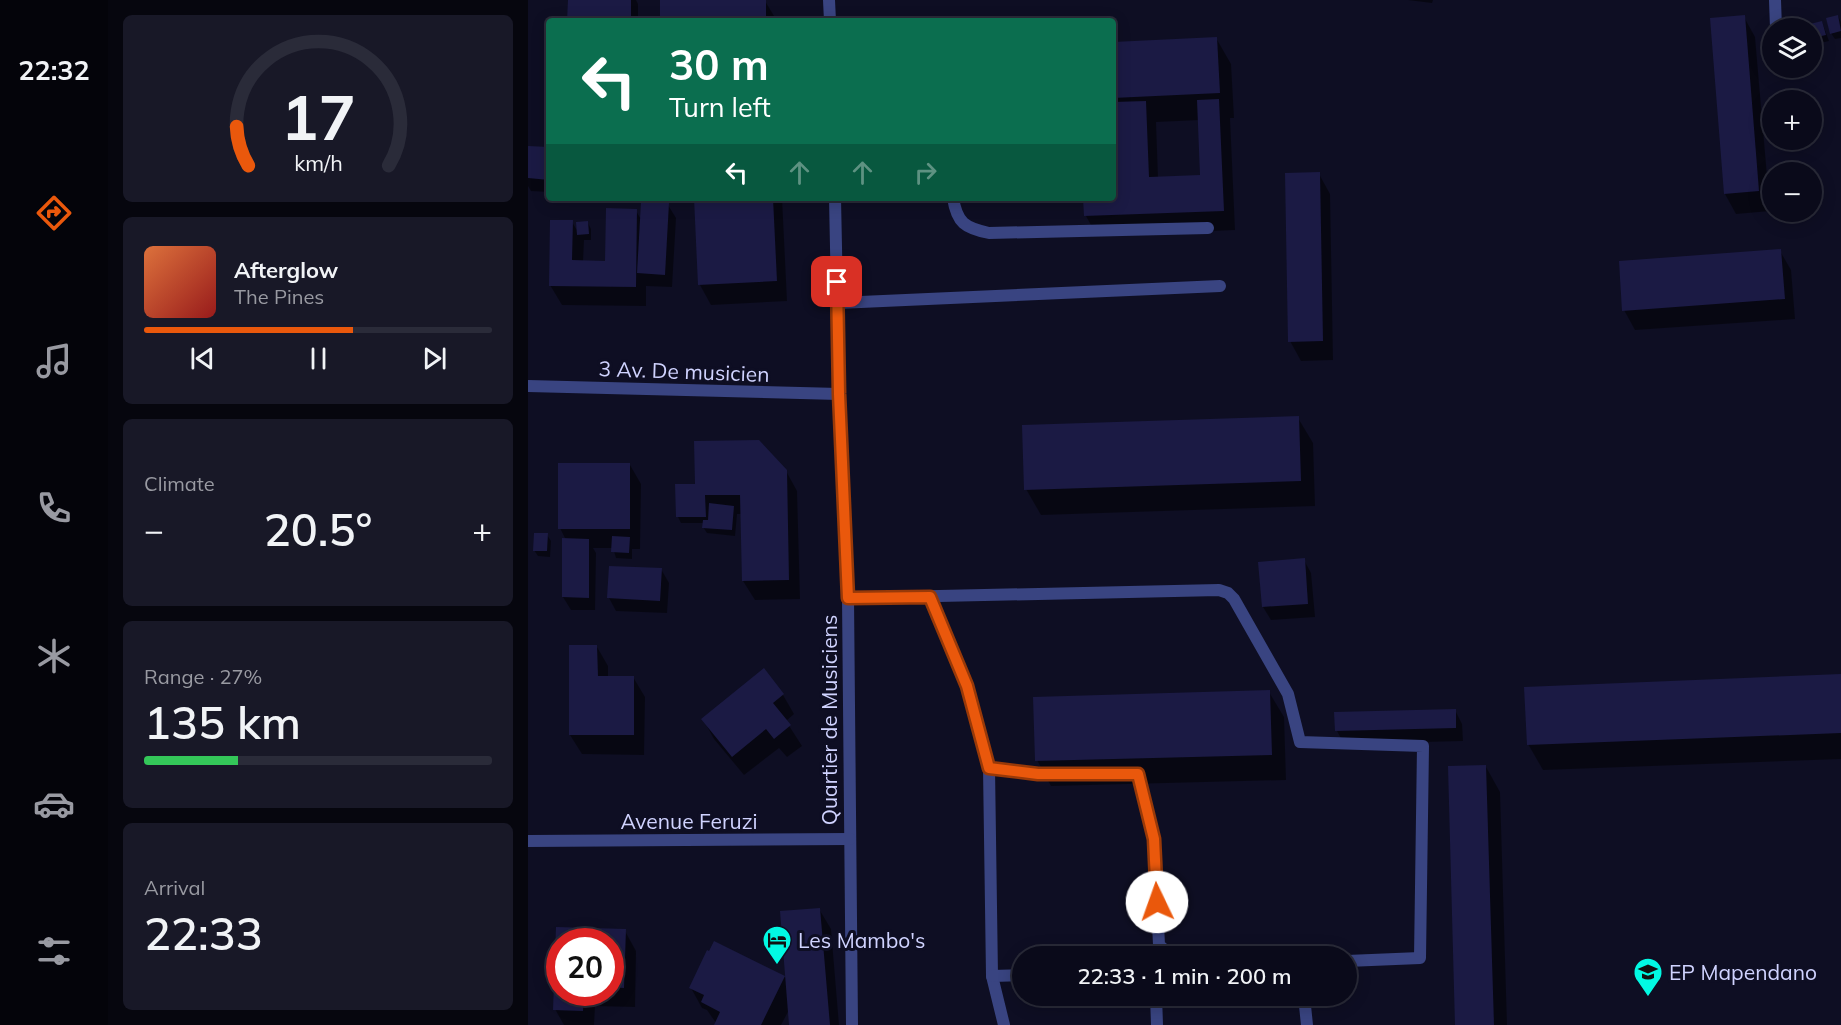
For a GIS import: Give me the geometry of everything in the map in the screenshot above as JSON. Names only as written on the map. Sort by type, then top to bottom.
[{"type":"street","points":[[829,0],[833,18]]},
{"type":"street","points":[[1775,0],[1776,18]]},
{"type":"street","name":"Quartier de Musiciens","points":[[835,201],[839,394],[848,598],[852,1025]]},
{"type":"street","points":[[954,201],[959,220],[972,229],[989,233],[1208,228]]},
{"type":"street","points":[[838,303],[1220,286]]},
{"type":"street","name":"3 Av. De musicien","points":[[528,386],[839,394]]},
{"type":"street","points":[[848,598],[1219,590],[1228,593],[1234,599],[1288,694],[1300,742],[1422,746],[1420,958],[1357,961]]},
{"type":"street","points":[[930,597],[967,686],[989,768],[992,976],[1004,1025]]},
{"type":"street","points":[[989,768],[1038,774],[1138,774],[1154,839],[1161,946]]},
{"type":"street","name":"Avenue Feruzi","points":[[528,841],[850,839]]},
{"type":"street","points":[[992,976],[1012,975]]},
{"type":"street","points":[[1156,1006],[1157,1025]]},
{"type":"street","points":[[1305,1006],[1307,1025]]},
{"type":"building","points":[[568,0],[631,0],[631,18],[567,18]]},
{"type":"building","points":[[660,0],[766,0],[766,18],[660,18]]},
{"type":"building","points":[[1745,15],[1759,191],[1724,194],[1710,18]]},
{"type":"building","points":[[1838,15],[1841,31],[1830,34],[1826,18]]},
{"type":"building","points":[[1822,21],[1826,35],[1822,36]]},
{"type":"building","points":[[1217,37],[1220,93],[1116,98],[1116,42]]},
{"type":"building","points":[[1219,99],[1224,211],[1084,216],[1083,201],[1116,201],[1116,102],[1146,101],[1149,177],[1200,175],[1197,100]]},
{"type":"building","points":[[528,146],[546,147],[546,180],[528,178]]},
{"type":"building","points":[[1320,172],[1323,341],[1288,342],[1285,173]]},
{"type":"building","points":[[694,201],[773,201],[777,281],[698,285]]},
{"type":"building","points":[[641,202],[669,203],[665,275],[637,273]]},
{"type":"building","points":[[606,208],[637,209],[636,287],[549,286],[550,220],[573,220],[572,260],[605,261]]},
{"type":"building","points":[[588,221],[589,234],[577,235],[576,222]]},
{"type":"building","points":[[1781,249],[1785,299],[1622,311],[1619,261]]},
{"type":"building","points":[[1299,416],[1301,481],[1024,490],[1022,425]]},
{"type":"building","points":[[759,440],[787,470],[789,580],[742,581],[740,495],[705,495],[706,517],[676,517],[675,484],[695,484],[694,441]]},
{"type":"building","points":[[558,463],[630,463],[630,529],[558,529]]},
{"type":"building","points":[[709,503],[734,506],[732,530],[702,528],[703,520],[708,520]]},
{"type":"building","points":[[534,533],[548,533],[547,551],[533,551]]},
{"type":"building","points":[[612,536],[630,537],[629,553],[611,552]]},
{"type":"building","points":[[562,538],[589,539],[589,598],[562,597]]},
{"type":"building","points":[[1305,558],[1308,604],[1262,607],[1258,562]]},
{"type":"building","points":[[609,566],[662,568],[660,601],[607,598]]},
{"type":"building","points":[[569,645],[597,645],[598,676],[634,676],[634,735],[569,735]]},
{"type":"building","points":[[764,668],[784,694],[773,703],[791,725],[774,739],[766,729],[732,757],[701,719]]},
{"type":"building","points":[[1841,674],[1841,733],[1527,745],[1524,687]]},
{"type":"building","points":[[1270,690],[1272,755],[1035,761],[1033,697]]},
{"type":"building","points":[[1456,709],[1456,728],[1335,731],[1334,712]]},
{"type":"building","points":[[1486,765],[1494,1025],[1455,1025],[1448,766]]},
{"type":"building","points":[[820,908],[830,1025],[789,1025],[780,911]]},
{"type":"building","points":[[624,929],[626,929],[624,988]]},
{"type":"building","points":[[714,941],[785,976],[761,1025],[714,1025],[720,1012],[701,1002],[704,995],[689,988],[707,950],[709,951]]},
{"type":"building","points":[[553,1006],[583,1006],[583,1011],[553,1010]]},
{"type":"place","name":"Les Mambo's","points":[[777,966]]},
{"type":"place","name":"EP Mapendano","points":[[1648,998]]},
{"type":"route","points":[[837,282],[839,394],[848,598],[930,597],[967,686],[989,768],[1038,774],[1138,774],[1154,839],[1157,902]]}]
